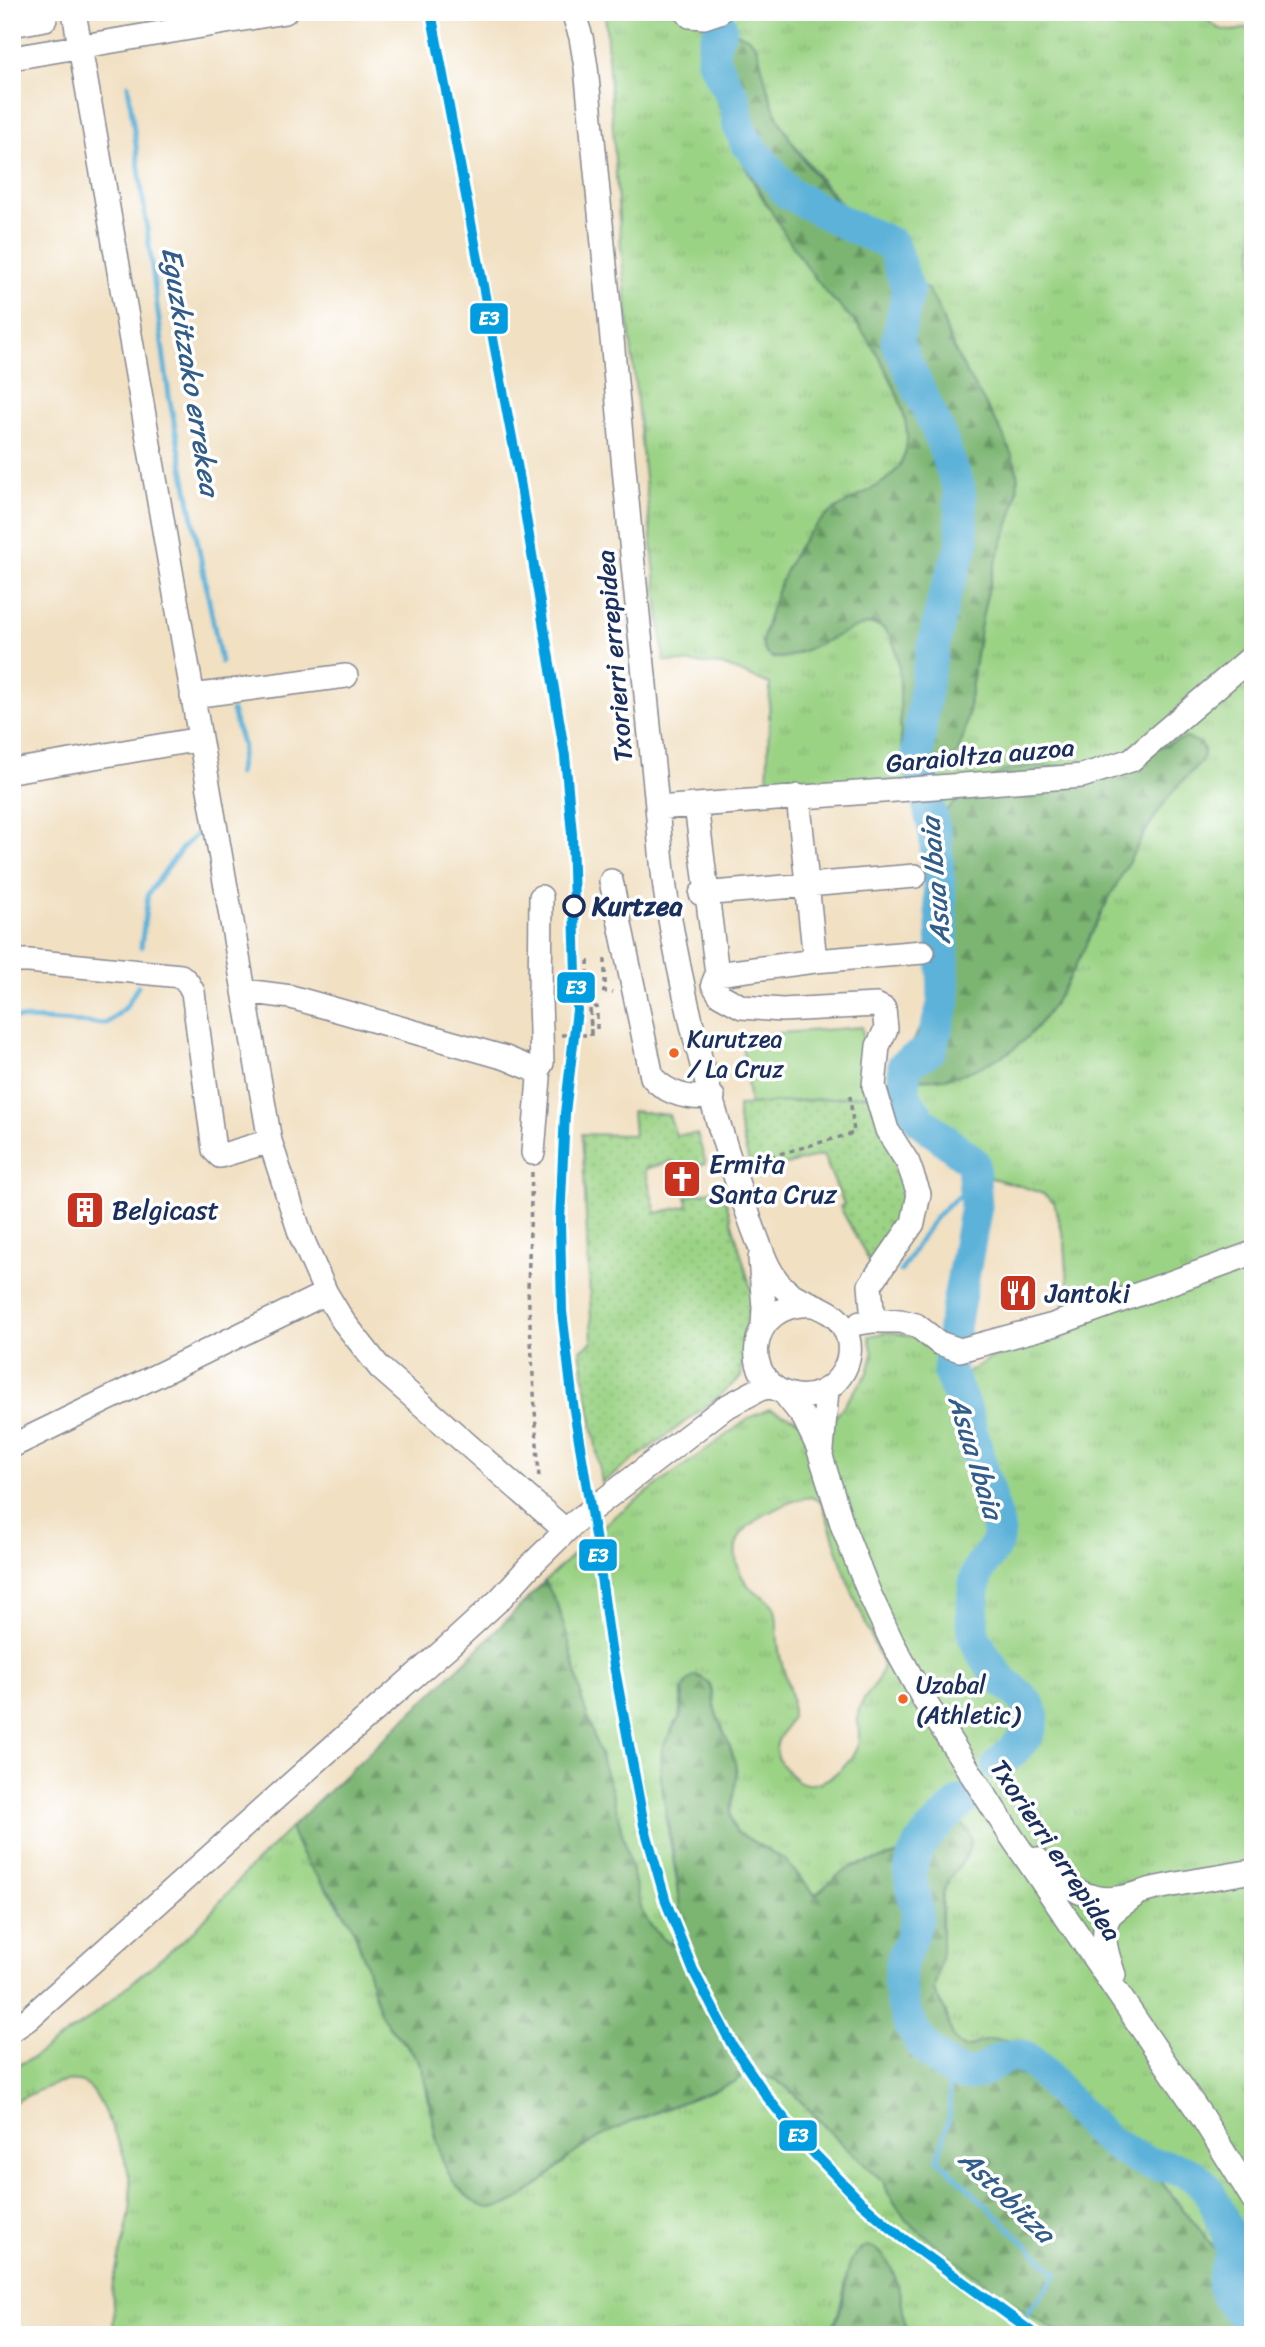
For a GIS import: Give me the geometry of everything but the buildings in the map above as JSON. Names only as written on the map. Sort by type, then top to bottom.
[{"type":"street","points":[[74,12],[270,1142],[301,1236],[326,1293],[343,1321],[380,1368],[565,1531]]},
{"type":"street","points":[[12,58],[285,12]]},
{"type":"street","name":"Txorierri errepidea","points":[[573,12],[586,67]]},
{"type":"street","name":"Txorierri errepidea","points":[[584,12],[586,67],[667,906],[684,991],[713,1097],[754,1230],[767,1263],[785,1290],[828,1311],[844,1326],[849,1350],[846,1366],[839,1380],[827,1390],[821,1449],[827,1478]]},
{"type":"street","points":[[12,25],[45,19]]},
{"type":"street","name":"Garaioltza auzoa","points":[[657,808],[1082,776],[1131,760],[1253,656]]},
{"type":"street","points":[[192,696],[346,676]]},
{"type":"street","points":[[12,771],[201,739]]},
{"type":"street","points":[[798,796],[816,961]]},
{"type":"street","points":[[696,805],[704,893],[718,974],[713,984],[720,995],[742,1007],[782,1010],[876,1004],[884,1009],[886,1029],[878,1046],[874,1086],[887,1130],[908,1163],[919,1194],[913,1223],[870,1285],[873,1321]]},
{"type":"street","points":[[704,893],[915,876]]},
{"type":"street","points":[[611,881],[652,1077],[662,1088],[674,1093],[695,1099],[713,1097]]},
{"type":"street","points":[[537,1072],[542,1063],[541,897]]},
{"type":"street","points":[[718,974],[816,961],[923,952]]},
{"type":"street","points":[[12,961],[180,976],[188,982],[193,992],[214,1150],[220,1156],[270,1142]]},
{"type":"street","points":[[245,991],[304,1001],[506,1058],[537,1072],[540,1078],[533,1153]]},
{"type":"street","name":"Txorierri errepidea","points":[[754,1230],[764,1308],[763,1325],[756,1351],[758,1364],[764,1377],[804,1418],[818,1447],[853,1553],[892,1642],[930,1711],[1202,2117],[1253,2199]]},
{"type":"street","points":[[844,1326],[873,1321],[900,1321],[916,1325],[950,1347],[1053,1325],[1253,1253]]},
{"type":"street","points":[[12,1446],[326,1293]]},
{"type":"street","points":[[763,1325],[773,1314],[785,1307],[814,1305]]},
{"type":"street","points":[[724,1408],[758,1364]]},
{"type":"street","points":[[12,2030],[37,2011],[450,1645],[500,1599],[565,1531],[724,1408],[760,1390],[779,1390],[799,1396],[813,1396],[827,1390]]},
{"type":"street","points":[[1009,1832],[1071,1888],[1094,1897],[1106,1907]]},
{"type":"street","points":[[1072,1924],[1093,1924],[1106,1907],[1154,1889],[1253,1871]]},
{"type":"street","points":[[1106,1907],[1105,1949],[1127,2006]]},
{"type":"path","points":[[588,985],[590,962]]},
{"type":"path","points":[[604,963],[606,992]]},
{"type":"path","points":[[588,972],[592,972],[591,1035]]},
{"type":"path","points":[[583,991],[620,992]]},
{"type":"path","points":[[552,1035],[591,1035],[597,1030],[597,1007],[590,1008],[591,1035]]},
{"type":"path","points":[[748,1163],[854,1133],[850,1096]]},
{"type":"path","points":[[533,1153],[528,1288],[539,1486]]},
{"type":"green space","points":[[605,12],[1203,12],[1213,24],[1225,30],[1238,30],[1253,25],[1253,2299],[1157,2177],[1104,2121],[1078,2100],[1013,2071],[984,2041],[966,2048],[953,2038],[945,2011],[934,1991],[941,1955],[943,1893],[948,1880],[966,1858],[970,1838],[964,1826],[916,1845],[901,1854],[853,1866],[836,1877],[816,1896],[785,1860],[737,1832],[731,1817],[735,1762],[716,1712],[710,1685],[682,1690],[679,1719],[673,1726],[661,1758],[666,1819],[680,1900],[678,1927],[671,1945],[654,1930],[642,1911],[611,1788],[582,1700],[569,1642],[545,1581],[612,1518],[751,1417],[769,1409],[825,1430],[868,1373],[873,1354],[869,1336],[889,1332],[915,1337],[945,1362],[949,1384],[989,1359],[1031,1340],[1062,1308],[1068,1286],[1065,1243],[1054,1202],[1043,1194],[1024,1187],[977,1174],[947,1155],[933,1143],[911,1106],[906,1077],[922,1080],[951,1077],[1035,1030],[1061,991],[1149,826],[1169,796],[1201,761],[1204,747],[1170,743],[1138,757],[967,792],[929,826],[919,785],[968,714],[981,619],[1017,470],[956,354],[937,305],[928,290],[853,217],[802,155],[784,128],[770,98],[756,46],[710,83],[739,153],[760,194],[818,281],[856,322],[875,349],[901,404],[907,438],[901,463],[880,486],[772,658],[800,652],[863,625],[876,625],[886,631],[897,656],[916,786],[767,790],[770,684],[722,665],[664,661],[621,249]],"holes":[[[811,1497],[822,1502],[846,1577],[883,1665],[879,1677],[858,1712],[859,1739],[855,1752],[834,1775],[815,1784],[806,1784],[787,1771],[776,1751],[778,1741],[791,1717],[792,1706],[779,1652],[775,1610],[770,1602],[745,1581],[737,1562],[736,1549],[741,1535],[748,1527],[769,1512]]]},
{"type":"green space","points":[[734,32],[747,36],[756,46],[775,111],[807,165],[845,210],[933,297],[956,353],[999,427],[1017,472],[1017,495],[985,606],[964,735],[953,759],[916,786],[902,747],[898,660],[888,633],[878,625],[866,624],[813,647],[779,658],[768,654],[762,642],[783,576],[804,539],[830,513],[887,479],[904,456],[907,440],[903,410],[895,388],[873,347],[853,319],[825,291],[778,224],[740,152],[713,90],[706,71],[705,52],[717,38]]},
{"type":"green space","points":[[1186,738],[1201,743],[1204,755],[1201,761],[1173,792],[1154,819],[1103,909],[1072,973],[1033,1031],[1010,1052],[968,1072],[937,1079],[906,1077],[911,1045],[938,1006],[947,966],[929,826],[967,792],[1004,771],[1030,766],[1088,766],[1137,757]]},
{"type":"green space","points":[[862,1027],[868,1095],[750,1105],[741,1036]]},
{"type":"green space","points":[[868,1095],[909,1180],[905,1218],[872,1266],[840,1207],[844,1204],[823,1155],[752,1174],[738,1120],[738,1106]]},
{"type":"green space","points":[[632,1111],[669,1115],[676,1135],[697,1134],[706,1163],[677,1171],[673,1161],[645,1169],[656,1213],[688,1206],[686,1197],[722,1188],[756,1306],[743,1353],[741,1377],[712,1402],[602,1483],[580,1351],[592,1341],[582,1134],[634,1135]]},
{"type":"green space","points":[[545,1581],[557,1604],[569,1642],[582,1700],[611,1788],[642,1911],[658,1934],[671,1945],[678,1927],[679,1905],[678,1881],[661,1779],[662,1751],[679,1719],[686,1684],[695,1675],[704,1679],[711,1687],[715,1710],[736,1768],[731,1816],[737,1832],[785,1860],[815,1895],[853,1866],[901,1854],[947,1824],[959,1823],[968,1830],[971,1839],[969,1848],[943,1893],[942,1953],[934,1991],[945,2011],[953,2038],[966,2048],[996,2039],[1016,2043],[1018,2060],[1013,2072],[1049,2085],[1078,2100],[1104,2121],[1157,2177],[1253,2299],[1253,2335],[1063,2335],[1018,2307],[906,2220],[887,2191],[885,2183],[843,2145],[789,2089],[776,2080],[749,2071],[734,2082],[632,2122],[593,2141],[514,2202],[486,2207],[469,2198],[456,2186],[441,2156],[420,2063],[382,2016],[352,1926],[303,1857],[290,1828],[475,1652]]},
{"type":"green space","points":[[290,1828],[302,1855],[351,1923],[389,2027],[412,2051],[422,2068],[436,2139],[509,2204],[541,2183],[571,2155],[602,2134],[734,2082],[749,2071],[776,2080],[789,2089],[843,2145],[885,2183],[887,2191],[906,2220],[1018,2307],[1063,2335],[906,2335],[901,2296],[891,2269],[861,2248],[851,2265],[838,2313],[828,2335],[110,2335],[113,2323],[113,2283],[127,2228],[131,2197],[121,2148],[98,2098],[88,2086],[78,2082],[61,2083],[12,2103],[12,2068],[32,2058],[86,2021],[194,1931],[247,1871]]},
{"type":"green space","points":[[867,2246],[877,2250],[892,2270],[901,2297],[906,2335],[828,2335],[841,2308],[850,2263],[860,2250]]},
{"type":"waterway","name":"Asua Ibaia","points":[[715,12],[721,28],[714,44],[713,60],[735,101],[739,126],[746,142],[788,193],[848,225],[892,244],[908,290],[897,343],[936,426],[959,488],[963,543],[944,597],[927,677],[917,755],[935,833],[942,924],[944,1002],[930,1050],[904,1065],[904,1095],[921,1121],[973,1162],[976,1206],[954,1327],[949,1372],[966,1412],[999,1532],[993,1550],[977,1574],[972,1628],[978,1645],[991,1666],[1004,1682],[1024,1699],[1033,1717],[1027,1735],[998,1765]]},
{"type":"waterway","name":"Eguzkitzako errekea","points":[[128,85],[169,396],[221,662]]},
{"type":"waterway","name":"Eguzkitzako errekea","points":[[232,711],[243,747],[238,774]]},
{"type":"waterway","name":"Eguzkitzako errekea","points":[[141,947],[148,894],[182,848],[199,832]]},
{"type":"waterway","name":"Eguzkitzako errekea","points":[[12,1018],[106,1024],[126,1007],[138,986]]},
{"type":"waterway","points":[[901,1271],[940,1212],[962,1195],[975,1189]]},
{"type":"waterway","name":"Asua Ibaia","points":[[963,1801],[926,1836],[911,1870],[917,1918],[901,1964],[900,1991],[914,2031],[931,2053],[960,2074],[974,2074],[1012,2056],[1027,2059],[1109,2141],[1144,2161],[1180,2169],[1195,2177],[1210,2195],[1228,2236],[1231,2253],[1223,2279],[1226,2294],[1253,2326]]},
{"type":"waterway","name":"Astobitza","points":[[950,2069],[949,2117],[938,2159],[1057,2274],[1011,2335]]},
{"type":"transit line","name":"E3","points":[[431,12],[519,475],[565,756],[572,834],[577,1010],[565,1113],[560,1222],[562,1311],[573,1404],[611,1649],[644,1825],[666,1902],[693,1970],[732,2045],[768,2098],[803,2142],[862,2203],[901,2237],[1036,2335]]},
{"type":"place","name":"Kurtzea","points":[[574,906]]},
{"type":"place","name":"Kurutzea / La Cruz","points":[[674,1053]]},
{"type":"place","name":"Ermita Santa Cruz","points":[[682,1179]]},
{"type":"place","name":"Belgicast","points":[[85,1210]]},
{"type":"place","name":"Jantoki","points":[[1018,1293]]},
{"type":"place","name":"Uzabal (Athletic)","points":[[903,1699]]}]
